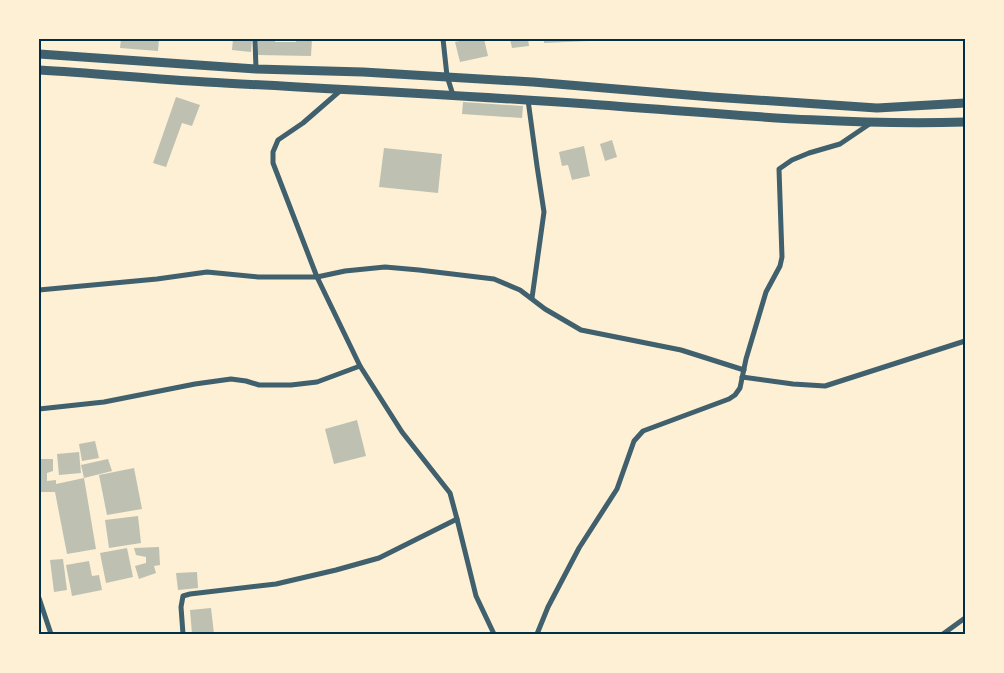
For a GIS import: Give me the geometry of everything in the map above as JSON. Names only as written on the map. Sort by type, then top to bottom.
[{"type":"street","points":[[255,39],[256,69]]},
{"type":"street","points":[[443,39],[447,76],[453,95]]},
{"type":"street","points":[[39,54],[256,69],[447,76],[877,108],[965,103]]},
{"type":"street","points":[[39,70],[203,82],[453,95],[778,118],[871,123],[965,122]]},
{"type":"street","points":[[342,89],[303,123],[278,140],[273,152],[274,163],[317,277],[360,366],[402,432],[450,493],[476,596],[494,634]]},
{"type":"street","points":[[528,100],[544,212],[532,298]]},
{"type":"street","points":[[778,118],[780,101]]},
{"type":"street","points":[[537,634],[548,607],[579,548],[618,489],[634,441],[643,431],[729,399],[740,388],[766,292],[780,266],[782,257],[779,169],[792,160],[809,153],[840,144],[871,123]]},
{"type":"street","points":[[39,290],[207,272],[258,277],[317,277],[345,271],[385,267],[494,279],[520,290],[546,309],[582,330],[681,350],[744,370]]},
{"type":"street","points":[[742,377],[825,386],[965,341]]},
{"type":"street","points":[[39,409],[104,402],[195,384],[231,380],[246,381],[259,385],[291,385],[316,382],[360,366]]},
{"type":"street","points":[[183,634],[181,607],[183,596],[276,584],[379,558],[457,519]]},
{"type":"street","points":[[39,598],[52,634]]},
{"type":"street","points":[[943,634],[965,618]]},
{"type":"building","points":[[121,39],[159,39],[158,51],[120,48]]},
{"type":"building","points":[[233,39],[252,39],[251,52],[232,50]]},
{"type":"building","points":[[258,39],[275,39],[275,42],[296,42],[297,39],[312,39],[311,56],[258,55]]},
{"type":"building","points":[[469,39],[484,39],[488,56],[460,62],[455,42]]},
{"type":"building","points":[[510,39],[528,39],[529,46],[512,48]]},
{"type":"building","points":[[544,39],[589,39],[589,41],[544,43]]},
{"type":"building","points":[[176,97],[200,105],[192,126],[182,123],[166,167],[153,163]]},
{"type":"building","points":[[463,102],[523,106],[522,118],[462,114]]},
{"type":"building","points":[[612,140],[617,157],[605,161],[600,144]]},
{"type":"building","points":[[584,146],[590,176],[572,180],[568,165],[562,166],[559,152]]},
{"type":"building","points":[[384,148],[442,154],[438,193],[379,187]]},
{"type":"building","points":[[357,420],[366,456],[334,464],[325,429]]},
{"type":"building","points":[[95,441],[99,458],[82,461],[79,444]]},
{"type":"building","points":[[79,452],[81,473],[59,475],[57,454]]},
{"type":"building","points":[[39,459],[53,459],[53,471],[47,473],[47,481],[56,480],[56,484],[84,478],[96,549],[67,554],[55,492],[39,492]]},
{"type":"building","points":[[108,459],[112,471],[84,478],[81,465]]},
{"type":"building","points":[[134,468],[142,509],[107,515],[99,475]]},
{"type":"building","points":[[138,516],[141,543],[109,548],[105,520]]},
{"type":"building","points":[[159,547],[160,565],[154,566],[156,573],[139,579],[135,566],[146,563],[146,557],[136,555],[134,548]]},
{"type":"building","points":[[127,548],[133,577],[106,583],[100,553]]},
{"type":"building","points":[[63,559],[67,590],[54,592],[50,560]]},
{"type":"building","points":[[89,561],[92,576],[99,575],[102,590],[72,596],[66,565]]},
{"type":"building","points":[[197,572],[198,588],[178,590],[176,573]]},
{"type":"building","points":[[211,608],[214,634],[192,634],[190,610]]}]
